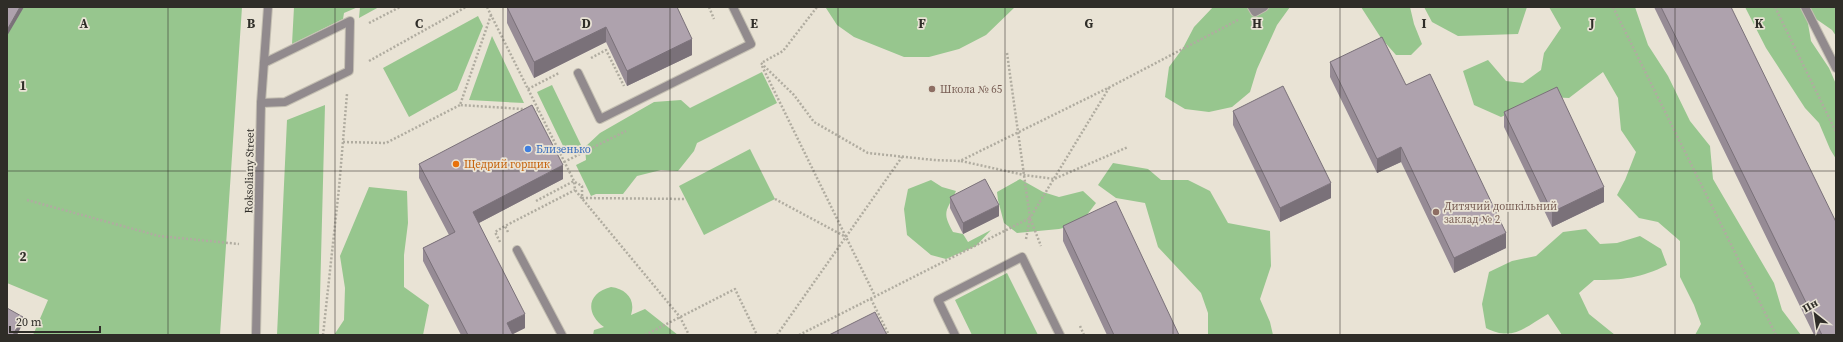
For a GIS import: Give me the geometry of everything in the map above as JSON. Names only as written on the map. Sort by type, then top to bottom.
[{"type":"street","name":"Roksoliany Street","points":[[256,335],[261,103],[268,7]]},
{"type":"street","points":[[578,73],[600,120],[751,44],[733,7]]},
{"type":"street","points":[[1254,9],[1264,7]]},
{"type":"street","points":[[1805,7],[1836,68]]},
{"type":"street","points":[[261,103],[285,102],[349,72],[350,21],[264,63]]},
{"type":"street","points":[[517,250],[562,335]]},
{"type":"street","points":[[955,335],[938,300],[1022,257],[1060,335]]},
{"type":"path","points":[[350,34],[400,7]]},
{"type":"path","points":[[323,335],[349,72],[466,7]]},
{"type":"path","points":[[486,7],[574,181],[575,190],[680,317],[689,335]]},
{"type":"path","points":[[783,51],[817,7]]},
{"type":"path","points":[[1613,7],[1776,335]]},
{"type":"path","points":[[1775,7],[1836,132]]},
{"type":"path","points":[[960,161],[1110,87],[1254,9]]},
{"type":"path","points":[[460,105],[491,15]]},
{"type":"path","points":[[751,44],[875,296]]},
{"type":"path","points":[[587,59],[606,50],[627,92]]},
{"type":"path","points":[[1007,53],[1030,218],[1022,257]]},
{"type":"path","points":[[761,63],[794,95],[814,122],[868,153],[960,161],[1024,175],[1054,179],[1128,147]]},
{"type":"path","points":[[528,89],[561,72]]},
{"type":"path","points":[[799,335],[1030,218],[1110,87]]},
{"type":"path","points":[[343,142],[386,143],[460,105],[538,110]]},
{"type":"path","points":[[777,335],[902,157]]},
{"type":"path","points":[[574,181],[582,186],[582,198]]},
{"type":"path","points":[[536,201],[574,181]]},
{"type":"path","points":[[517,250],[505,226],[575,190]]},
{"type":"path","points":[[582,198],[685,199]]},
{"type":"path","points":[[776,199],[847,237]]},
{"type":"path","points":[[27,200],[159,236],[239,244]]},
{"type":"path","points":[[645,335],[735,289],[757,335]]},
{"type":"path","points":[[871,299],[889,335]]},
{"type":"green space","points":[[13,7],[242,7],[220,335],[33,335],[48,300],[7,283],[7,14]]},
{"type":"green space","points":[[294,7],[358,7],[344,13],[343,19],[292,44]]},
{"type":"green space","points":[[360,7],[379,7],[359,18]]},
{"type":"green space","points":[[1015,7],[986,35],[959,49],[929,57],[904,57],[854,37],[837,25],[826,8]]},
{"type":"green space","points":[[1213,7],[1290,7],[1277,25],[1257,69],[1250,92],[1232,107],[1209,112],[1185,109],[1165,97],[1169,67],[1183,48],[1194,27]]},
{"type":"green space","points":[[1361,7],[1410,7],[1414,24],[1422,44],[1411,55],[1396,55],[1381,38]]},
{"type":"green space","points":[[1424,7],[1527,7],[1518,34],[1458,36],[1432,22]]},
{"type":"green space","points":[[1549,7],[1635,7],[1648,45],[1668,76],[1690,121],[1710,146],[1713,179],[1774,283],[1782,310],[1801,335],[1695,335],[1701,324],[1694,305],[1680,277],[1680,241],[1658,222],[1639,218],[1617,195],[1625,180],[1636,152],[1621,130],[1618,98],[1603,72],[1569,98],[1549,97],[1501,117],[1474,105],[1463,71],[1488,60],[1506,81],[1523,83],[1541,70],[1544,53],[1561,28]]},
{"type":"green space","points":[[1745,7],[1836,7],[1836,36],[1832,30],[1806,12],[1811,41],[1829,68],[1836,84],[1836,159],[1819,123],[1805,108],[1766,48]]},
{"type":"green space","points":[[478,16],[483,26],[457,90],[409,117],[383,68]]},
{"type":"green space","points":[[492,36],[524,103],[469,100]]},
{"type":"green space","points":[[762,72],[777,103],[697,143],[694,151],[678,171],[661,170],[637,176],[623,194],[596,194],[591,196],[576,165],[586,160],[585,147],[600,133],[654,102],[681,100],[690,108]]},
{"type":"green space","points":[[552,85],[581,145],[566,152],[537,92]]},
{"type":"green space","points":[[325,105],[319,335],[277,335],[287,120]]},
{"type":"green space","points":[[750,149],[775,199],[704,235],[679,186]]},
{"type":"green space","points":[[1113,163],[1148,169],[1161,180],[1188,180],[1210,191],[1228,223],[1270,231],[1271,266],[1260,299],[1270,322],[1273,335],[1208,335],[1208,313],[1201,293],[1158,247],[1145,203],[1116,198],[1098,185]]},
{"type":"green space","points":[[1020,179],[1043,192],[1059,197],[1083,191],[1096,203],[1080,224],[1059,229],[1017,233],[1004,223],[997,192]]},
{"type":"green space","points":[[931,180],[942,187],[956,191],[948,207],[946,215],[953,232],[963,234],[968,242],[991,230],[976,246],[946,259],[931,255],[907,235],[904,209],[908,189]]},
{"type":"green space","points":[[369,187],[407,191],[408,223],[404,255],[404,287],[429,305],[423,335],[334,335],[344,320],[345,288],[340,256]]},
{"type":"green space","points":[[1586,229],[1600,244],[1617,243],[1640,236],[1661,249],[1667,265],[1649,273],[1632,277],[1594,280],[1579,293],[1589,314],[1615,335],[1562,335],[1548,314],[1525,328],[1511,333],[1504,334],[1486,328],[1482,304],[1489,272],[1512,261],[1536,256],[1563,232]]},
{"type":"green space","points":[[1007,273],[1038,335],[972,335],[955,300]]},
{"type":"green space","points":[[611,287],[621,290],[631,300],[631,315],[645,309],[678,335],[593,335],[594,330],[604,327],[594,316],[591,304],[597,294]]},
{"type":"building","points":[[7,7],[20,7],[7,30]]},
{"type":"building","points":[[507,7],[677,7],[692,39],[627,71],[606,27],[534,62]]},
{"type":"building","points":[[1661,7],[1731,7],[1836,222],[1836,335],[1822,335]]},
{"type":"building","points":[[1382,37],[1406,85],[1430,74],[1506,233],[1454,258],[1401,147],[1377,159],[1330,62]]},
{"type":"building","points":[[1283,86],[1331,183],[1280,208],[1233,111]]},
{"type":"building","points":[[1557,87],[1604,187],[1552,212],[1504,112]]},
{"type":"building","points":[[532,105],[563,165],[473,212],[525,314],[507,323],[513,335],[468,335],[423,248],[455,232],[419,164]]},
{"type":"building","points":[[985,179],[999,205],[963,223],[950,197]]},
{"type":"building","points":[[1116,201],[1179,335],[1114,335],[1063,226]]},
{"type":"building","points":[[7,308],[23,317],[13,335],[7,335]]},
{"type":"building","points":[[875,312],[887,335],[829,335]]},
{"type":"place","name":"Школа № 65","points":[[932,89]]},
{"type":"place","name":"Близенько","points":[[528,149]]},
{"type":"place","name":"Щедрий горщик","points":[[456,164]]},
{"type":"place","name":"Дитячий дошкільний заклад № 2","points":[[1436,212]]}]
